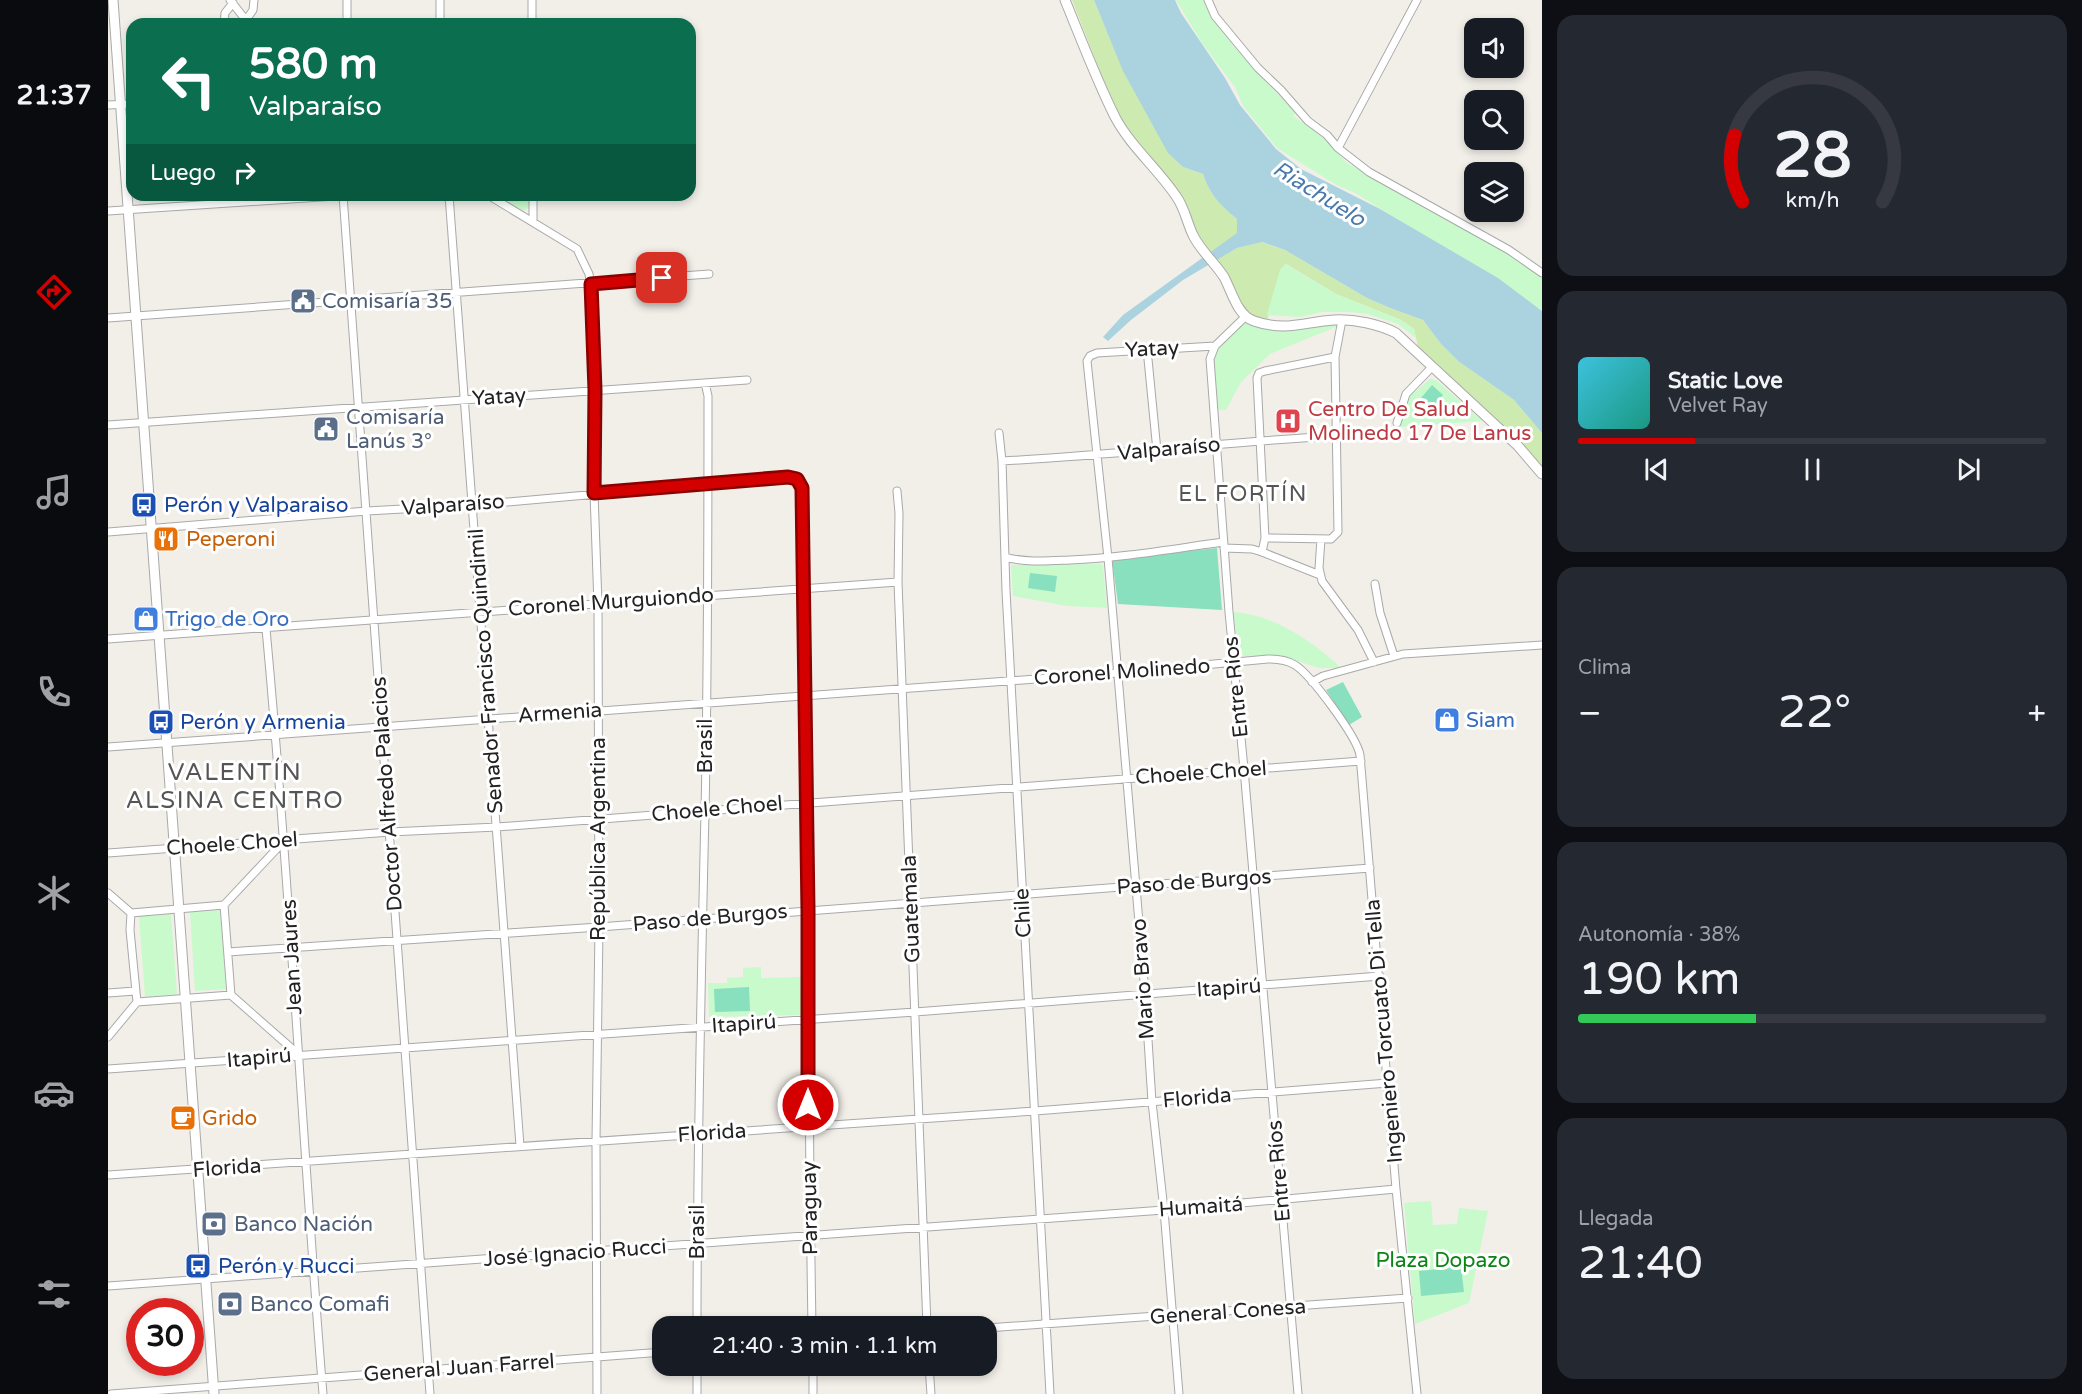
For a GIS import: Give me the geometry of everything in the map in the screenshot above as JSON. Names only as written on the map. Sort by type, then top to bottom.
[{"type":"street","points":[[113,0],[126,180]]},
{"type":"street","points":[[250,18],[254,0]]},
{"type":"street","points":[[347,0],[347,18]]},
{"type":"street","points":[[440,0],[440,18]]},
{"type":"street","points":[[532,0],[532,18]]},
{"type":"street","points":[[1065,0],[1097,78],[1120,126],[1176,195],[1184,209],[1190,229],[1246,316],[1282,327],[1342,320],[1384,328],[1396,333],[1518,446],[1542,474]]},
{"type":"street","points":[[1208,0],[1215,16],[1256,66],[1308,121],[1327,135],[1338,148],[1369,172],[1509,250],[1542,273]]},
{"type":"street","points":[[1338,148],[1416,0]]},
{"type":"street","points":[[225,18],[232,2],[245,18]]},
{"type":"street","points":[[108,105],[126,104]]},
{"type":"street","points":[[127,201],[214,1390]]},
{"type":"street","points":[[108,211],[210,201]]},
{"type":"street","name":"Doctor Alfredo Palacios","points":[[343,201],[430,1394]]},
{"type":"street","name":"Senador Francisco Quindimil","points":[[450,201],[520,1146]]},
{"type":"street","name":"República Argentina","points":[[498,201],[577,249],[584,261],[591,284],[598,604],[597,1394]]},
{"type":"street","points":[[532,201],[533,221]]},
{"type":"street","points":[[108,318],[709,274]]},
{"type":"street","points":[[1215,345],[1246,316]]},
{"type":"street","points":[[1265,538],[1322,539],[1335,537],[1339,527],[1335,357],[1342,320]]},
{"type":"street","name":"Yatay","points":[[1090,356],[1096,353],[1215,345]]},
{"type":"street","name":"Entre Ríos","points":[[1215,345],[1210,359],[1224,545],[1298,1394]]},
{"type":"street","points":[[1147,349],[1157,451]]},
{"type":"street","name":"Mario Bravo","points":[[1090,356],[1087,361],[1108,558],[1145,993],[1152,1102],[1164,1210],[1179,1394]]},
{"type":"street","points":[[1262,552],[1265,538],[1257,378],[1265,371],[1335,357]]},
{"type":"street","points":[[1397,423],[1406,394],[1432,367]]},
{"type":"street","name":"Yatay","points":[[108,426],[747,380]]},
{"type":"street","name":"Brasil","points":[[697,1316],[708,485],[708,396],[705,383]]},
{"type":"street","name":"Chile","points":[[999,433],[1050,1394]]},
{"type":"street","name":"Valparaíso","points":[[1002,461],[1098,456],[1260,440],[1336,436]]},
{"type":"street","name":"Valparaíso","points":[[108,532],[367,511],[474,505],[788,477],[797,479]]},
{"type":"street","name":"Paraguay","points":[[797,479],[802,488],[804,588],[812,1316]]},
{"type":"street","name":"Guatemala","points":[[897,492],[898,582],[927,1316]]},
{"type":"street","points":[[1322,539],[1320,575],[1325,588],[1358,630],[1374,662]]},
{"type":"street","points":[[1005,557],[1021,561],[1108,558],[1224,545],[1262,552],[1320,575]]},
{"type":"street","name":"Coronel Murguiondo","points":[[108,639],[898,582]]},
{"type":"street","points":[[1375,584],[1380,613],[1394,656]]},
{"type":"street","name":"Jean Jaures","points":[[266,628],[285,840],[323,1394]]},
{"type":"street","points":[[1312,682],[1323,676],[1394,656],[1542,645]]},
{"type":"street","name":"Coronel Molinedo","points":[[1012,680],[1268,659],[1294,664],[1312,682]]},
{"type":"street","name":"Armenia","points":[[108,747],[1012,680]]},
{"type":"street","name":"Ingeniero Torcuato Di Tella","points":[[1312,682],[1357,745],[1361,761],[1396,1189],[1417,1394]]},
{"type":"street","name":"Choele Choel","points":[[108,853],[390,832],[497,827],[1361,761]]},
{"type":"street","points":[[131,913],[224,905],[285,840]]},
{"type":"street","name":"Paso de Burgos","points":[[228,952],[398,942],[1370,868]]},
{"type":"street","points":[[108,893],[131,913],[137,1002]]},
{"type":"street","points":[[224,905],[231,995],[298,1054]]},
{"type":"street","name":"Itapirú","points":[[108,1069],[915,1012],[1380,976]]},
{"type":"street","points":[[108,993],[135,991]]},
{"type":"street","points":[[108,1037],[137,1002],[231,995]]},
{"type":"street","name":"Florida","points":[[108,1175],[1035,1111],[1388,1083]]},
{"type":"street","name":"Humaitá","points":[[1042,1218],[1282,1201],[1396,1189]]},
{"type":"street","name":"José Ignacio Rucci","points":[[108,1287],[1042,1218]]},
{"type":"street","name":"General Conesa","points":[[1047,1325],[1408,1298]]},
{"type":"street","points":[[997,1328],[1047,1325]]},
{"type":"street","name":"General Juan Farrel","points":[[111,1394],[214,1390],[321,1378],[652,1353]]},
{"type":"street","points":[[697,1376],[697,1394]]},
{"type":"street","points":[[813,1376],[813,1394]]},
{"type":"street","points":[[930,1376],[931,1394]]},
{"type":"green space","points":[[1072,0],[1094,0],[1107,31],[1183,167],[1203,174],[1216,199],[1237,219],[1238,233],[1211,253],[1202,242],[1183,199],[1135,140],[1115,110]]},
{"type":"green space","points":[[1176,0],[1204,0],[1220,28],[1255,70],[1296,113],[1293,116],[1321,135],[1347,163],[1512,255],[1542,276],[1542,310],[1357,194],[1335,184],[1277,148],[1243,106],[1235,87],[1202,43]]},
{"type":"green space","points":[[506,201],[529,201],[529,207],[523,211]]},
{"type":"green space","points":[[1261,242],[1285,250],[1367,298],[1423,320],[1441,344],[1458,361],[1514,400],[1542,433],[1542,469],[1418,347],[1414,329],[1401,320],[1336,294],[1286,264],[1267,320],[1249,311],[1230,288],[1216,260],[1237,248]]},
{"type":"green space","points":[[1285,264],[1336,294],[1400,320],[1414,329],[1416,338],[1398,324],[1368,314],[1322,312],[1300,317],[1267,315],[1280,270]]},
{"type":"green space","points":[[1249,322],[1286,331],[1331,324],[1338,326],[1270,354],[1241,382],[1226,410],[1218,410],[1213,358],[1228,337]]},
{"type":"green space","points":[[1430,379],[1436,380],[1482,421],[1400,427],[1410,396]]},
{"type":"green space","points":[[1432,385],[1443,395],[1427,414],[1416,404]]},
{"type":"green space","points":[[1217,548],[1222,610],[1118,604],[1112,559]]},
{"type":"green space","points":[[1101,564],[1107,608],[1067,606],[1013,596],[1011,565]]},
{"type":"green space","points":[[1030,573],[1057,576],[1055,592],[1028,588]]},
{"type":"green space","points":[[1233,612],[1277,623],[1318,648],[1341,668],[1319,668],[1280,655],[1244,656],[1239,650]]},
{"type":"green space","points":[[1343,682],[1362,717],[1349,725],[1326,690]]},
{"type":"green space","points":[[220,910],[226,989],[195,991],[190,912]]},
{"type":"green space","points":[[171,914],[177,994],[145,997],[139,916]]},
{"type":"green space","points":[[761,967],[761,978],[802,977],[803,1015],[709,1017],[708,983],[727,983],[727,978],[743,977],[743,968]]},
{"type":"green space","points":[[749,987],[750,1011],[715,1012],[714,989]]},
{"type":"green space","name":"Plaza Dopazo","points":[[1431,1201],[1433,1225],[1457,1224],[1459,1208],[1488,1211],[1469,1303],[1415,1324],[1404,1203]]},
{"type":"green space","points":[[1461,1267],[1464,1292],[1421,1296],[1419,1271]]},
{"type":"water","name":"Riachuelo","points":[[1094,0],[1175,0],[1240,105],[1276,149],[1301,169],[1380,209],[1498,278],[1542,311],[1542,433],[1514,400],[1458,361],[1441,344],[1423,320],[1367,298],[1285,250],[1262,242],[1237,248],[1183,280],[1108,341],[1103,337],[1123,315],[1237,233],[1237,219],[1216,199],[1203,174],[1183,167],[1168,153],[1123,71]]},
{"type":"place","name":"Comisaría 35","points":[[303,301]]},
{"type":"place","name":"Centro De Salud Molinedo 17 De Lanus","points":[[1288,421]]},
{"type":"place","name":"Comisaría Lanús 3°","points":[[326,429]]},
{"type":"place","name":"Perón y Valparaiso","points":[[144,505]]},
{"type":"place","name":"Peperoni","points":[[166,539]]},
{"type":"place","name":"Trigo de Oro","points":[[146,619]]},
{"type":"place","name":"Siam","points":[[1447,720]]},
{"type":"place","name":"Perón y Armenia","points":[[161,722]]},
{"type":"place","name":"Grido","points":[[183,1118]]},
{"type":"place","name":"Banco Nación","points":[[214,1224]]},
{"type":"place","name":"Perón y Rucci","points":[[198,1266]]},
{"type":"place","name":"Banco Comafi","points":[[230,1304]]},
{"type":"district","name":"EL FORTÍN","points":[[1243,494]]},
{"type":"district","name":"VALENTÍN ALSINA CENTRO","points":[[235,786]]},
{"type":"route","points":[[662,278],[591,284],[595,390],[594,493],[788,477],[797,479],[802,488],[808,911],[808,1105]]}]
